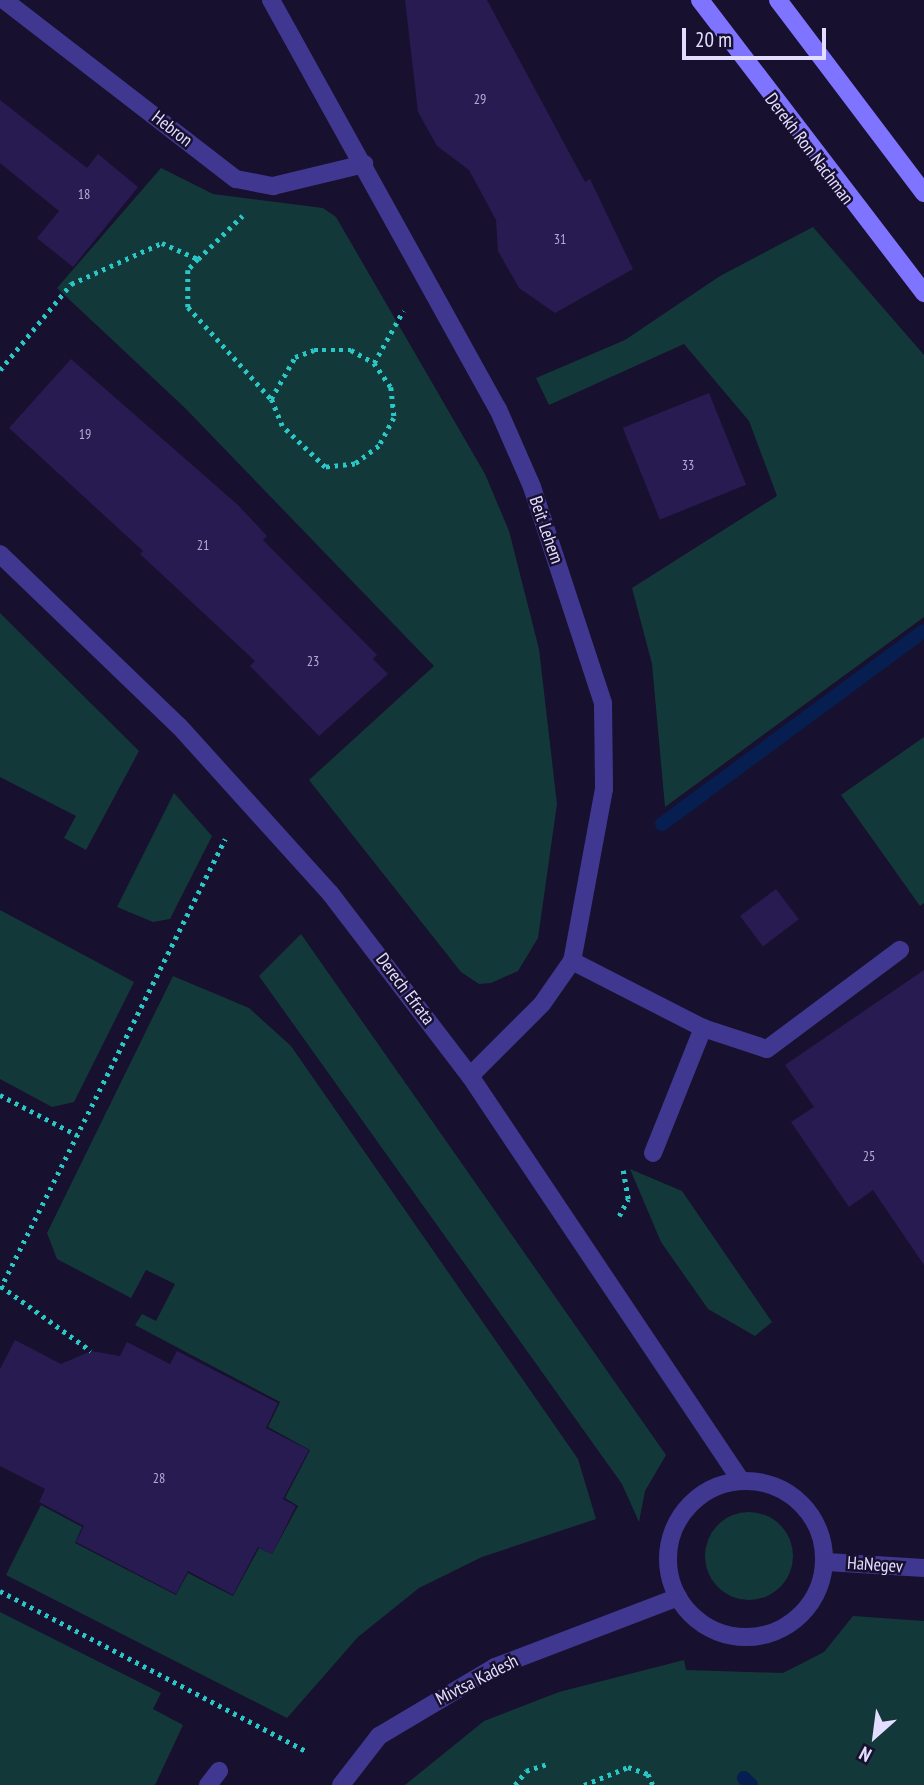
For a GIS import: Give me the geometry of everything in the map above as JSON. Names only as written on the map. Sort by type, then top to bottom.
[{"type":"main road","name":"Derekh Ron Nachman","points":[[700,0],[924,292]]},
{"type":"main road","points":[[778,0],[924,193]]},
{"type":"street","name":"Hebron","points":[[4,0],[236,179],[273,186],[364,164]]},
{"type":"street","name":"Beit Lehem","points":[[271,0],[498,408],[532,487],[603,704],[604,789],[572,961],[542,1004],[470,1076]]},
{"type":"street","name":"Derech Efrata","points":[[0,554],[246,797],[331,893],[470,1076],[740,1480]]},
{"type":"street","points":[[572,961],[704,1028],[767,1049],[901,950]]},
{"type":"street","points":[[653,1153],[704,1028]]},
{"type":"street","points":[[740,1480],[790,1494],[822,1534],[827,1562],[803,1613],[782,1629],[755,1637],[718,1632],[677,1597],[668,1572],[675,1525],[713,1488],[740,1480]]},
{"type":"street","name":"HaNegev","points":[[827,1562],[924,1568]]},
{"type":"street","name":"Mivtsa Kadesh","points":[[341,1785],[379,1736],[495,1667],[677,1597]]},
{"type":"path","points":[[271,399],[295,357],[314,350],[351,350],[374,363],[391,387],[394,418],[379,446],[355,464],[325,467],[282,426],[271,399],[188,307],[188,271],[273,186]]},
{"type":"path","points":[[0,370],[71,284],[162,243],[198,259]]},
{"type":"path","points":[[374,363],[403,310]]},
{"type":"path","points":[[91,1351],[0,1287],[225,839]]},
{"type":"path","points":[[0,1095],[77,1135]]},
{"type":"path","points":[[0,1591],[308,1752]]},
{"type":"path","points":[[515,1785],[526,1771],[547,1764]]},
{"type":"path","points":[[584,1785],[628,1767],[648,1774],[653,1785]]},
{"type":"green space","points":[[161,168],[213,194],[323,208],[336,217],[485,474],[509,531],[539,649],[557,804],[538,938],[518,971],[491,983],[479,984],[461,972],[309,780],[434,666],[185,408],[57,288]]},
{"type":"green space","points":[[813,227],[924,355],[924,617],[665,807],[652,664],[632,588],[777,496],[749,421],[684,344],[549,405],[536,378],[625,340],[720,276]]},
{"type":"green space","points":[[0,613],[139,751],[86,850],[64,838],[76,816],[0,777]]},
{"type":"green space","points":[[924,737],[924,903],[920,906],[841,795]]},
{"type":"green space","points":[[174,793],[212,836],[170,919],[153,922],[117,907]]},
{"type":"green space","points":[[0,910],[134,982],[74,1102],[52,1107],[0,1079]]},
{"type":"green space","points":[[301,934],[666,1455],[645,1491],[639,1522],[622,1484],[259,976]]},
{"type":"green space","points":[[173,976],[249,1008],[291,1046],[578,1459],[596,1519],[482,1557],[419,1588],[358,1637],[287,1718],[6,1575],[41,1505],[82,1527],[75,1543],[176,1595],[188,1573],[233,1596],[259,1548],[272,1554],[298,1506],[285,1498],[310,1450],[268,1427],[280,1402],[135,1325],[142,1314],[156,1321],[175,1284],[146,1270],[131,1298],[57,1259],[47,1233]]},
{"type":"green space","points":[[630,1169],[682,1191],[772,1322],[755,1336],[708,1309],[661,1242]]},
{"type":"green space","points":[[740,1512],[758,1512],[774,1519],[786,1531],[793,1547],[793,1565],[786,1581],[774,1593],[758,1600],[740,1600],[724,1593],[712,1581],[705,1565],[705,1547],[712,1531],[724,1519]]},
{"type":"green space","points":[[0,1612],[161,1693],[153,1709],[183,1725],[155,1785],[0,1785]]},
{"type":"green space","points":[[853,1616],[924,1621],[924,1785],[405,1785],[484,1721],[559,1692],[684,1660],[686,1670],[783,1673],[824,1652]]},
{"type":"building","points":[[405,0],[487,0],[585,182],[590,179],[633,269],[555,313],[519,288],[498,251],[496,220],[469,170],[437,146],[418,112]]},
{"type":"building","points":[[0,100],[87,168],[98,154],[138,187],[73,267],[37,238],[59,211],[0,163]]},
{"type":"building","points":[[71,359],[238,505],[267,536],[263,540],[377,655],[373,659],[388,674],[319,736],[250,666],[255,661],[140,554],[143,551],[9,428]]},
{"type":"building","points":[[709,393],[746,485],[660,520],[623,428]]},
{"type":"building","points":[[776,889],[799,919],[763,946],[740,916]]},
{"type":"building","points":[[924,970],[924,1265],[873,1190],[849,1207],[791,1122],[814,1107],[785,1065]]},
{"type":"building","points":[[15,1340],[61,1364],[91,1351],[120,1356],[127,1342],[170,1364],[177,1351],[278,1403],[266,1428],[309,1450],[283,1499],[296,1506],[272,1554],[258,1547],[233,1595],[188,1571],[176,1594],[76,1542],[84,1526],[39,1502],[45,1489],[0,1466],[0,1369]]},
{"type":"waterway","points":[[662,824],[924,631]]},
{"type":"waterway","points":[[744,1778],[751,1785]]}]
